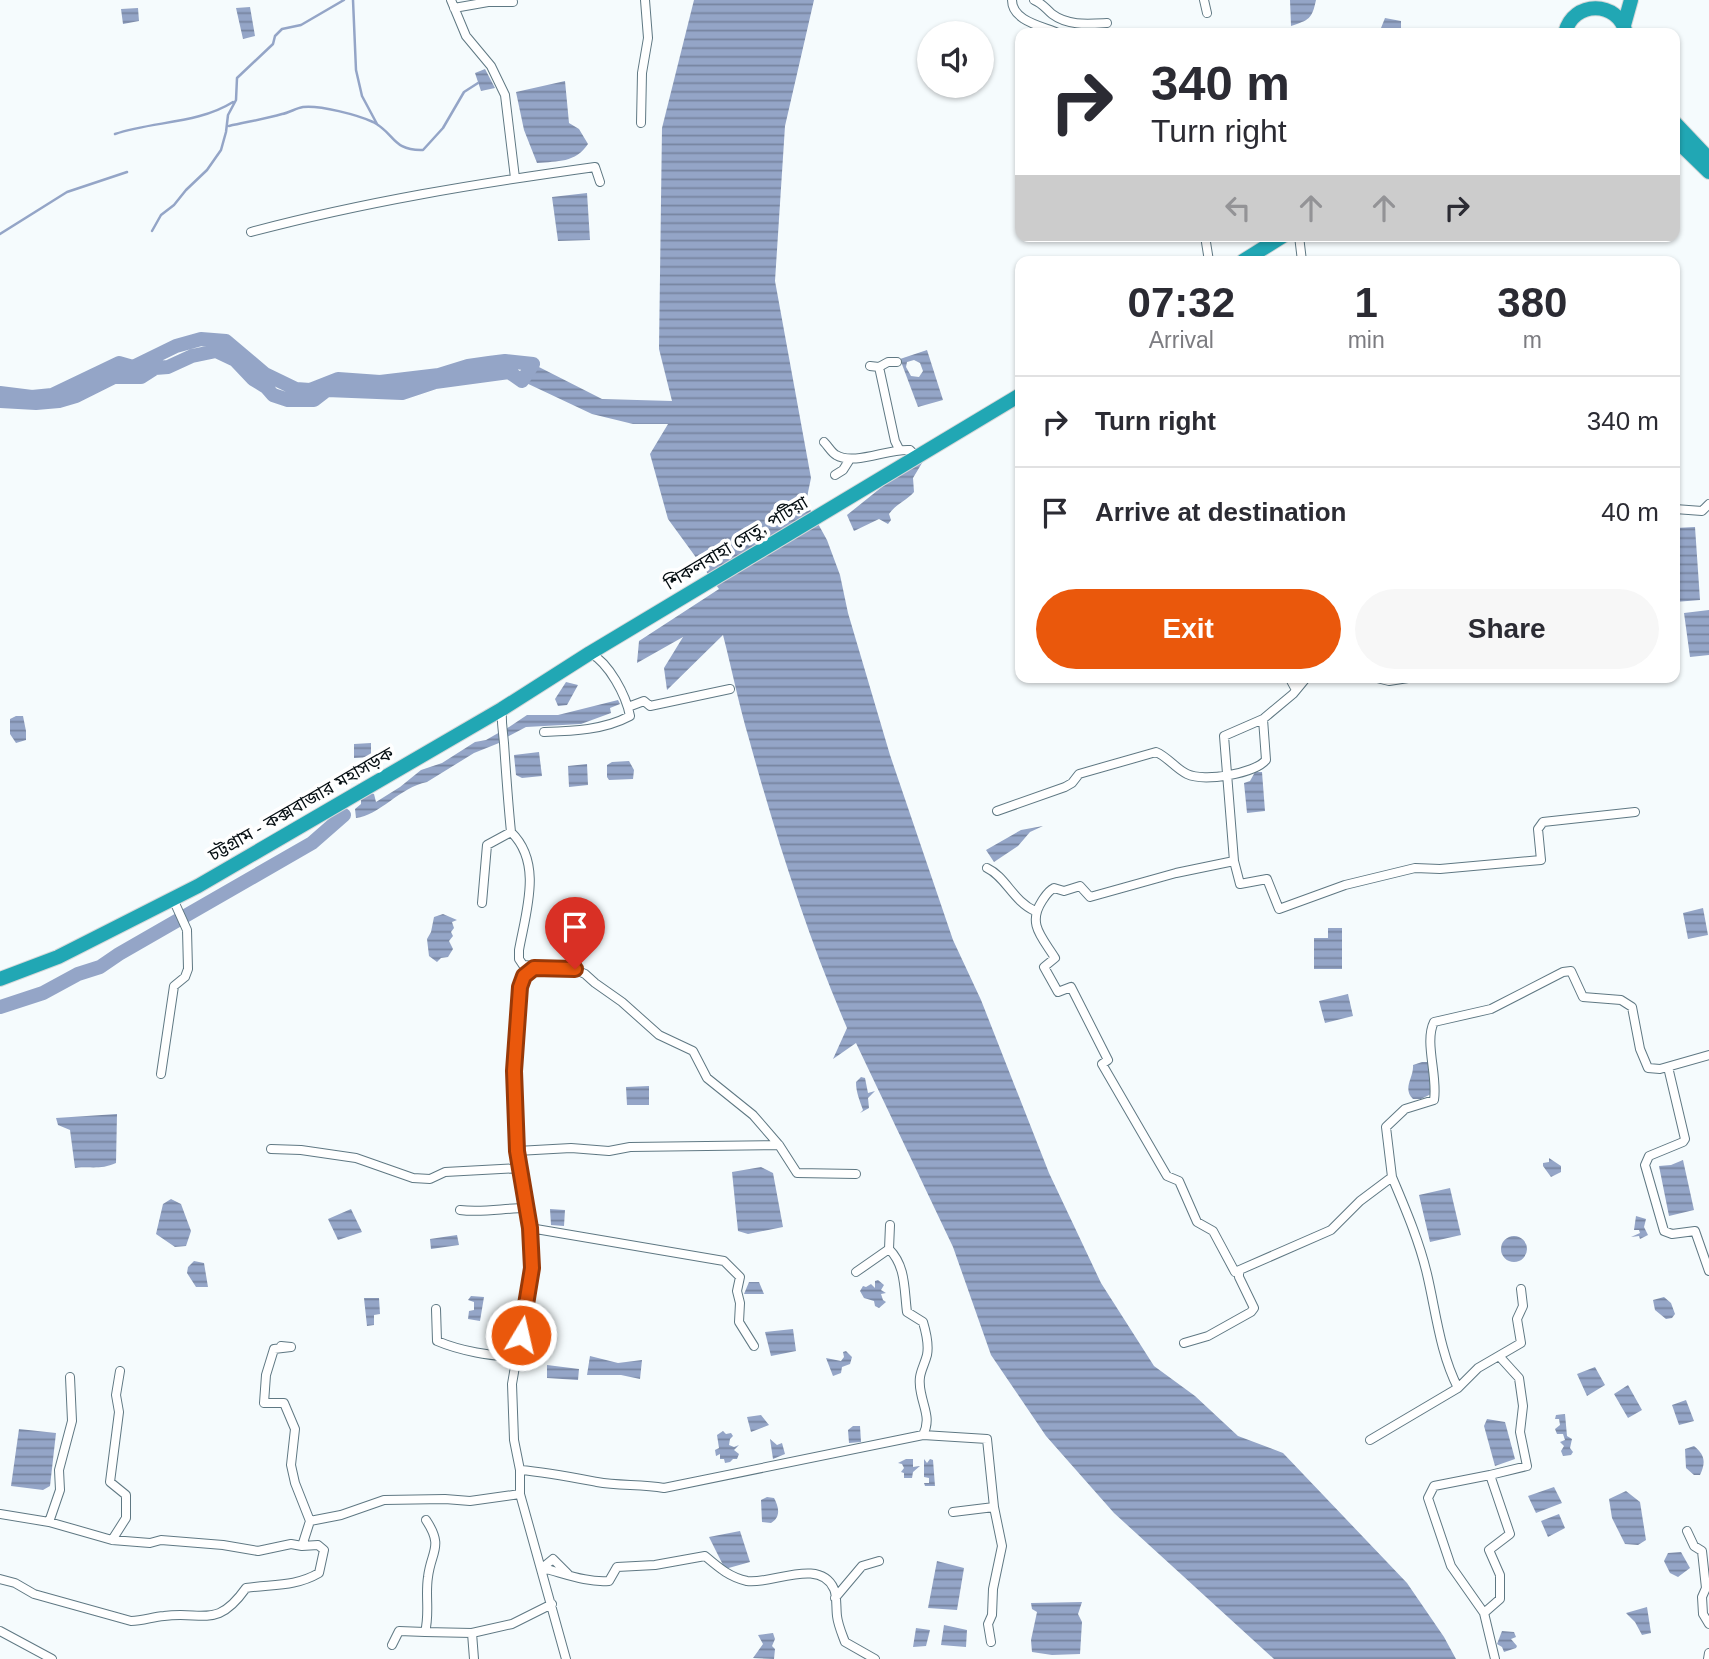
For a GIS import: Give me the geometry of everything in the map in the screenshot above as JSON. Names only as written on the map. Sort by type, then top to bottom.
[{"type":"highway","points":[[1625,28],[1631,0]]},
{"type":"highway","points":[[1567,28],[1577,13],[1594,4],[1616,14],[1624,28]]},
{"type":"highway","points":[[1680,128],[1709,159]]},
{"type":"highway","points":[[1680,144],[1709,172]]},
{"type":"highway","points":[[1251,256],[1273,242]]},
{"type":"highway","name":"শিকলবাহা সেতু, পটিয়া","points":[[610,642],[1015,398]]},
{"type":"highway","name":"চট্টগ্রাম - কক্সবাজার মহাসড়ক","points":[[0,979],[58,957],[175,905],[222,873],[502,709],[610,642]]},
{"type":"street","points":[[640,123],[642,73],[648,38],[645,0]]},
{"type":"street","points":[[1012,0],[1017,16],[1046,28]]},
{"type":"street","points":[[1034,0],[1063,21],[1083,25],[1107,23]]},
{"type":"street","points":[[1204,0],[1207,13]]},
{"type":"street","points":[[513,2],[452,4],[466,36],[491,66],[505,95],[515,178]]},
{"type":"street","points":[[251,232],[303,219],[515,178],[594,167],[600,182]]},
{"type":"street","points":[[897,362],[874,367],[899,449]]},
{"type":"street","points":[[824,442],[835,455],[850,459],[899,449],[911,450],[917,457]]},
{"type":"street","points":[[835,475],[843,470],[850,459]]},
{"type":"street","points":[[1680,509],[1702,511],[1709,504]]},
{"type":"street","points":[[544,732],[583,730],[617,723],[630,716],[628,707],[602,660],[590,653]]},
{"type":"street","points":[[1292,683],[1296,691]]},
{"type":"street","points":[[1302,683],[1263,719],[1224,736],[1234,862],[1240,884],[1267,879],[1279,909],[1345,885],[1415,869],[1541,860],[1538,829],[1543,822],[1635,812]]},
{"type":"street","points":[[628,707],[644,701],[650,706],[730,690]]},
{"type":"street","points":[[502,709],[501,725],[511,832],[526,850],[530,864],[519,959],[523,965],[534,968],[575,969],[585,974],[659,1035],[693,1051],[707,1078],[753,1115],[779,1145],[797,1173],[856,1174]]},
{"type":"street","points":[[997,811],[1065,787],[1079,774],[1156,752],[1189,775],[1228,777],[1265,762],[1263,719]]},
{"type":"street","points":[[482,903],[486,845],[511,832]]},
{"type":"street","points":[[1234,862],[1176,873],[1090,897],[1080,886],[1064,891],[1054,888],[1048,891],[1035,911],[1035,926],[1055,958],[1044,967],[1058,992],[1070,987],[1108,1060],[1102,1064],[1167,1176],[1179,1181],[1197,1222],[1213,1231],[1235,1272],[1331,1230],[1360,1201],[1392,1177]]},
{"type":"street","points":[[986,868],[994,871],[1024,906],[1035,911]]},
{"type":"street","points":[[161,1074],[174,986],[186,977],[188,969],[187,930],[175,905]]},
{"type":"street","points":[[534,968],[524,976],[517,1001],[514,1071],[517,1151],[530,1228],[532,1268],[512,1384],[514,1440],[520,1469],[520,1494],[566,1659]]},
{"type":"street","points":[[1458,1388],[1448,1367],[1426,1270],[1392,1177],[1387,1128],[1405,1109],[1434,1100],[1436,1087],[1430,1031],[1434,1022],[1492,1009],[1563,972],[1571,971],[1583,997],[1621,1000],[1632,1007],[1640,1049],[1648,1068],[1668,1067],[1709,1055]]},
{"type":"street","points":[[1668,1067],[1685,1139],[1649,1156],[1645,1164],[1664,1231],[1672,1234],[1695,1231],[1709,1271]]},
{"type":"street","points":[[517,1151],[572,1148],[609,1152],[630,1147],[779,1145]]},
{"type":"street","points":[[271,1149],[301,1150],[356,1158],[413,1178],[430,1179],[445,1172],[520,1168]]},
{"type":"street","points":[[460,1210],[480,1213],[500,1208],[526,1208]]},
{"type":"street","points":[[890,1225],[889,1249],[902,1268],[907,1311],[923,1322],[926,1335],[927,1355],[920,1370],[921,1394],[929,1423],[923,1435]]},
{"type":"street","points":[[530,1228],[724,1262],[740,1277],[737,1291],[740,1303],[739,1322],[754,1346]]},
{"type":"street","points":[[856,1272],[889,1249]]},
{"type":"street","points":[[1184,1343],[1208,1336],[1254,1308],[1239,1271]]},
{"type":"street","points":[[1370,1440],[1458,1388],[1478,1368],[1521,1343],[1517,1319],[1523,1306],[1521,1289]]},
{"type":"street","points":[[436,1309],[437,1341],[454,1348],[517,1358]]},
{"type":"street","points":[[281,1346],[291,1347],[274,1349],[266,1375],[264,1403],[284,1403],[295,1429],[291,1465],[310,1521],[302,1546]]},
{"type":"street","points":[[1495,1659],[1484,1613],[1451,1566],[1429,1498],[1434,1486],[1527,1466],[1520,1432],[1524,1406],[1519,1378],[1499,1356]]},
{"type":"street","points":[[112,1540],[125,1518],[126,1494],[110,1482],[119,1412],[116,1395],[120,1371]]},
{"type":"street","points":[[48,1522],[60,1490],[59,1470],[72,1421],[70,1377]]},
{"type":"street","points":[[520,1469],[562,1474],[596,1482],[664,1488],[923,1435],[987,1439],[994,1507],[1002,1546],[993,1589],[992,1615],[988,1624],[991,1642]]},
{"type":"street","points":[[1484,1613],[1500,1600],[1500,1575],[1489,1550],[1510,1534],[1490,1475]]},
{"type":"street","points":[[310,1521],[341,1515],[384,1500],[470,1501],[520,1494]]},
{"type":"street","points":[[953,1512],[994,1507]]},
{"type":"street","points":[[0,1514],[48,1522],[112,1540],[150,1543],[161,1540],[258,1551],[291,1545],[317,1545],[324,1550],[319,1573],[284,1586],[246,1588],[237,1602],[223,1613],[210,1617],[162,1616],[145,1621],[131,1621],[62,1603],[0,1579]]},
{"type":"street","points":[[425,1632],[429,1619],[428,1576],[435,1554],[434,1532],[426,1520]]},
{"type":"street","points":[[1687,1531],[1694,1546],[1702,1551],[1706,1588],[1702,1597],[1703,1614],[1709,1624]]},
{"type":"street","points":[[542,1567],[597,1582],[609,1580],[617,1567],[655,1565],[705,1556],[723,1572],[748,1581],[809,1573],[826,1579],[835,1590],[837,1619],[845,1642],[875,1659]]},
{"type":"street","points":[[835,1598],[862,1566],[879,1560]]},
{"type":"street","points":[[392,1645],[399,1631],[472,1633],[512,1624],[552,1604]]},
{"type":"street","points":[[0,1632],[52,1659]]},
{"type":"street","points":[[472,1633],[474,1659]]},
{"type":"street","points":[[1708,1659],[1709,1653]]},
{"type":"water","points":[[694,0],[814,0],[785,126],[775,281],[811,478],[806,502],[827,540],[840,575],[848,613],[890,755],[953,940],[981,1000],[1049,1173],[1101,1283],[1154,1366],[1195,1396],[1238,1436],[1283,1453],[1407,1583],[1456,1659],[1274,1659],[1114,1513],[1046,1436],[991,1355],[953,1247],[856,1043],[833,1059],[847,1028],[781,849],[745,726],[723,635],[667,690],[664,668],[683,637],[637,663],[639,641],[719,589],[668,519],[650,454],[668,424],[633,424],[592,414],[522,381],[533,364],[602,399],[672,401],[659,349],[662,128]]},
{"type":"water","points":[[1290,0],[1316,0],[1309,18],[1291,26]]},
{"type":"water","points":[[250,7],[255,36],[243,39],[236,8]]},
{"type":"water","points":[[138,8],[139,21],[123,24],[121,9]]},
{"type":"water","points":[[1385,18],[1401,21],[1401,28],[1381,28]]},
{"type":"water","points":[[485,69],[495,88],[481,91],[475,73]]},
{"type":"water","points":[[565,81],[569,123],[579,129],[588,144],[572,158],[537,163],[524,130],[516,92]]},
{"type":"water","points":[[587,193],[590,240],[558,241],[552,197]]},
{"type":"water","points":[[927,350],[943,400],[918,407],[900,359]],"holes":[[[914,360],[920,363],[923,371],[919,377],[911,376],[906,367],[907,362]]]},
{"type":"water","points":[[928,453],[913,478],[914,492],[889,514],[891,520],[888,524],[879,519],[854,531],[847,515]]},
{"type":"water","points":[[1695,527],[1700,600],[1680,602],[1680,528]]},
{"type":"water","points":[[1709,610],[1709,655],[1690,657],[1684,613]]},
{"type":"water","points":[[566,682],[578,685],[567,705],[558,706],[555,699]]},
{"type":"water","points":[[618,700],[620,704],[610,708],[611,713],[581,724],[526,727],[507,737],[506,729],[527,715],[558,715]]},
{"type":"water","points":[[23,716],[26,740],[16,743],[10,734],[10,719]]},
{"type":"water","points":[[500,732],[504,741],[474,753],[427,782],[408,789],[373,812],[356,818],[355,809],[361,804],[361,799],[370,793],[374,794],[376,802],[421,770],[442,763],[475,742],[486,740]]},
{"type":"water","points":[[371,743],[371,757],[354,758],[354,744]]},
{"type":"water","points":[[539,752],[542,776],[522,778],[516,775],[514,755]]},
{"type":"water","points":[[629,761],[634,770],[633,779],[609,780],[607,765]]},
{"type":"water","points":[[587,764],[588,785],[569,787],[568,766]]},
{"type":"water","points":[[1255,772],[1262,772],[1265,811],[1247,813],[1244,783],[1250,781]]},
{"type":"water","points":[[1043,826],[1030,832],[1018,846],[994,862],[986,850],[1021,830]]},
{"type":"water","points":[[1703,908],[1708,935],[1688,939],[1683,913]]},
{"type":"water","points":[[443,914],[457,920],[452,922],[453,936],[449,941],[453,949],[448,957],[437,962],[429,956],[427,939],[434,917]]},
{"type":"water","points":[[1328,928],[1342,928],[1342,969],[1314,969],[1314,938],[1328,938]]},
{"type":"water","points":[[1348,994],[1353,1016],[1325,1023],[1319,1001]]},
{"type":"water","points":[[1429,1062],[1431,1094],[1421,1099],[1413,1099],[1408,1087],[1413,1065]]},
{"type":"water","points":[[861,1077],[865,1078],[868,1093],[875,1091],[868,1098],[869,1108],[860,1113],[863,1110],[856,1082]]},
{"type":"water","points":[[649,1086],[649,1105],[627,1105],[626,1087]]},
{"type":"water","points":[[117,1114],[116,1163],[101,1167],[75,1168],[70,1130],[58,1125],[56,1118]]},
{"type":"water","points":[[1549,1158],[1561,1166],[1561,1172],[1551,1177],[1543,1166],[1543,1163],[1549,1162]]},
{"type":"water","points":[[1683,1160],[1694,1210],[1669,1216],[1659,1166]]},
{"type":"water","points":[[761,1167],[773,1173],[783,1227],[748,1234],[738,1231],[732,1172]]},
{"type":"water","points":[[1450,1188],[1461,1235],[1430,1242],[1419,1195]]},
{"type":"water","points":[[171,1199],[181,1204],[191,1231],[186,1246],[175,1247],[156,1234],[163,1204]]},
{"type":"water","points":[[351,1209],[362,1232],[338,1240],[328,1219]]},
{"type":"water","points":[[550,1209],[565,1210],[564,1226],[551,1225]]},
{"type":"water","points":[[1636,1216],[1646,1219],[1644,1227],[1648,1235],[1640,1239],[1639,1236],[1631,1237],[1640,1233],[1639,1230],[1634,1230]]},
{"type":"water","points":[[457,1235],[459,1245],[431,1249],[430,1239]]},
{"type":"water","points":[[1514,1236],[1523,1240],[1527,1249],[1523,1258],[1514,1262],[1505,1258],[1501,1249],[1505,1240]]},
{"type":"water","points":[[194,1261],[204,1263],[208,1287],[196,1287],[187,1273],[188,1267]]},
{"type":"water","points":[[878,1280],[884,1285],[881,1290],[886,1293],[881,1294],[886,1302],[879,1308],[874,1301],[864,1298],[860,1291],[863,1286],[871,1284],[875,1288],[875,1281]]},
{"type":"water","points":[[749,1282],[759,1282],[764,1294],[744,1294]]},
{"type":"water","points":[[471,1296],[484,1297],[480,1321],[468,1319],[469,1311],[474,1310],[474,1302],[468,1300]]},
{"type":"water","points":[[1664,1297],[1671,1303],[1675,1314],[1672,1318],[1666,1319],[1655,1310],[1653,1300]]},
{"type":"water","points":[[364,1298],[379,1298],[380,1314],[374,1315],[374,1325],[367,1326]]},
{"type":"water","points":[[793,1329],[796,1351],[771,1356],[765,1332]]},
{"type":"water","points":[[846,1351],[852,1357],[850,1364],[842,1367],[841,1373],[833,1376],[826,1358],[841,1361],[843,1352]]},
{"type":"water","points":[[590,1356],[618,1363],[642,1360],[640,1379],[621,1375],[587,1375]]},
{"type":"water","points":[[547,1365],[579,1369],[578,1380],[547,1378]]},
{"type":"water","points":[[1595,1367],[1605,1385],[1587,1396],[1577,1374]]},
{"type":"water","points":[[1628,1385],[1642,1410],[1628,1418],[1614,1394]]},
{"type":"water","points":[[1686,1400],[1694,1421],[1679,1425],[1672,1405]]},
{"type":"water","points":[[1565,1414],[1567,1436],[1572,1439],[1570,1448],[1573,1452],[1563,1456],[1561,1451],[1564,1446],[1560,1442],[1565,1440],[1563,1434],[1557,1434],[1555,1429],[1560,1425],[1559,1419],[1555,1419],[1556,1415]]},
{"type":"water","points":[[761,1415],[769,1425],[751,1432],[747,1417]]},
{"type":"water","points":[[1487,1419],[1505,1422],[1515,1459],[1495,1466],[1484,1426]]},
{"type":"water","points":[[853,1426],[860,1426],[861,1442],[849,1443],[848,1430]]},
{"type":"water","points":[[19,1429],[56,1433],[50,1486],[43,1490],[11,1486]]},
{"type":"water","points":[[723,1431],[733,1436],[729,1445],[739,1445],[734,1450],[739,1454],[737,1459],[725,1463],[724,1459],[720,1459],[720,1454],[716,1456],[715,1450],[719,1448],[717,1435]]},
{"type":"water","points":[[770,1439],[777,1445],[782,1443],[785,1454],[773,1459]]},
{"type":"water","points":[[1694,1446],[1703,1459],[1700,1475],[1694,1475],[1686,1468],[1685,1449]]},
{"type":"water","points":[[913,1459],[913,1467],[920,1466],[913,1472],[912,1478],[904,1478],[904,1473],[901,1472],[904,1468],[898,1463]]},
{"type":"water","points":[[924,1459],[927,1463],[930,1459],[933,1460],[935,1486],[925,1486],[924,1483],[929,1483],[929,1478],[924,1477]]},
{"type":"water","points":[[1554,1487],[1562,1503],[1536,1513],[1528,1496]]},
{"type":"water","points":[[1626,1491],[1640,1502],[1646,1540],[1638,1545],[1625,1544],[1612,1518],[1609,1499]]},
{"type":"water","points":[[774,1498],[778,1508],[778,1515],[771,1523],[762,1522],[761,1500]]},
{"type":"water","points":[[1559,1514],[1565,1528],[1548,1537],[1541,1521]]},
{"type":"water","points":[[740,1531],[750,1562],[725,1569],[709,1537]]},
{"type":"water","points":[[1681,1552],[1690,1568],[1678,1577],[1670,1573],[1664,1561],[1668,1553]]},
{"type":"water","points":[[937,1561],[964,1568],[957,1610],[928,1608]]},
{"type":"water","points":[[1082,1602],[1078,1614],[1082,1622],[1080,1654],[1052,1655],[1032,1652],[1031,1640],[1037,1612],[1032,1609],[1031,1603]]},
{"type":"water","points":[[1647,1607],[1651,1633],[1642,1635],[1626,1613]]},
{"type":"water","points":[[944,1625],[967,1630],[966,1647],[941,1645]]},
{"type":"water","points":[[916,1628],[930,1630],[926,1646],[913,1647]]},
{"type":"water","points":[[1502,1631],[1514,1632],[1516,1637],[1511,1639],[1516,1648],[1504,1652],[1497,1644]]},
{"type":"water","points":[[773,1633],[774,1659],[753,1658],[763,1644],[758,1635]]},
{"type":"waterway","points":[[152,231],[161,215],[207,170],[221,150],[228,115],[236,100],[237,78],[273,44],[275,36],[282,29],[301,25],[344,0]]},
{"type":"waterway","points":[[353,0],[356,70],[362,96],[377,124]]},
{"type":"waterway","points":[[229,126],[303,107],[319,108],[366,119],[380,126],[405,148],[423,150],[443,128],[464,92],[478,83]]},
{"type":"waterway","points":[[115,134],[205,114],[233,102]]},
{"type":"waterway","points":[[0,234],[67,192],[127,172]]},
{"type":"waterway","points":[[0,393],[32,397],[52,395],[119,363],[133,367],[176,346],[201,339],[226,341],[265,374],[296,389],[310,390],[338,379],[380,382],[439,375],[468,366],[505,361],[533,364],[522,381],[509,372],[435,382],[402,393],[327,390],[314,400],[288,400],[273,395],[235,360],[216,351],[192,356],[168,367],[155,368],[141,377],[114,377],[76,396],[59,401],[0,401]]},
{"type":"waterway","points":[[0,1007],[43,993],[78,974],[100,967],[312,843],[344,815]]},
{"type":"route","points":[[521,1335],[532,1268],[530,1228],[517,1151],[514,1071],[517,1001],[524,976],[534,968],[575,969]]}]
